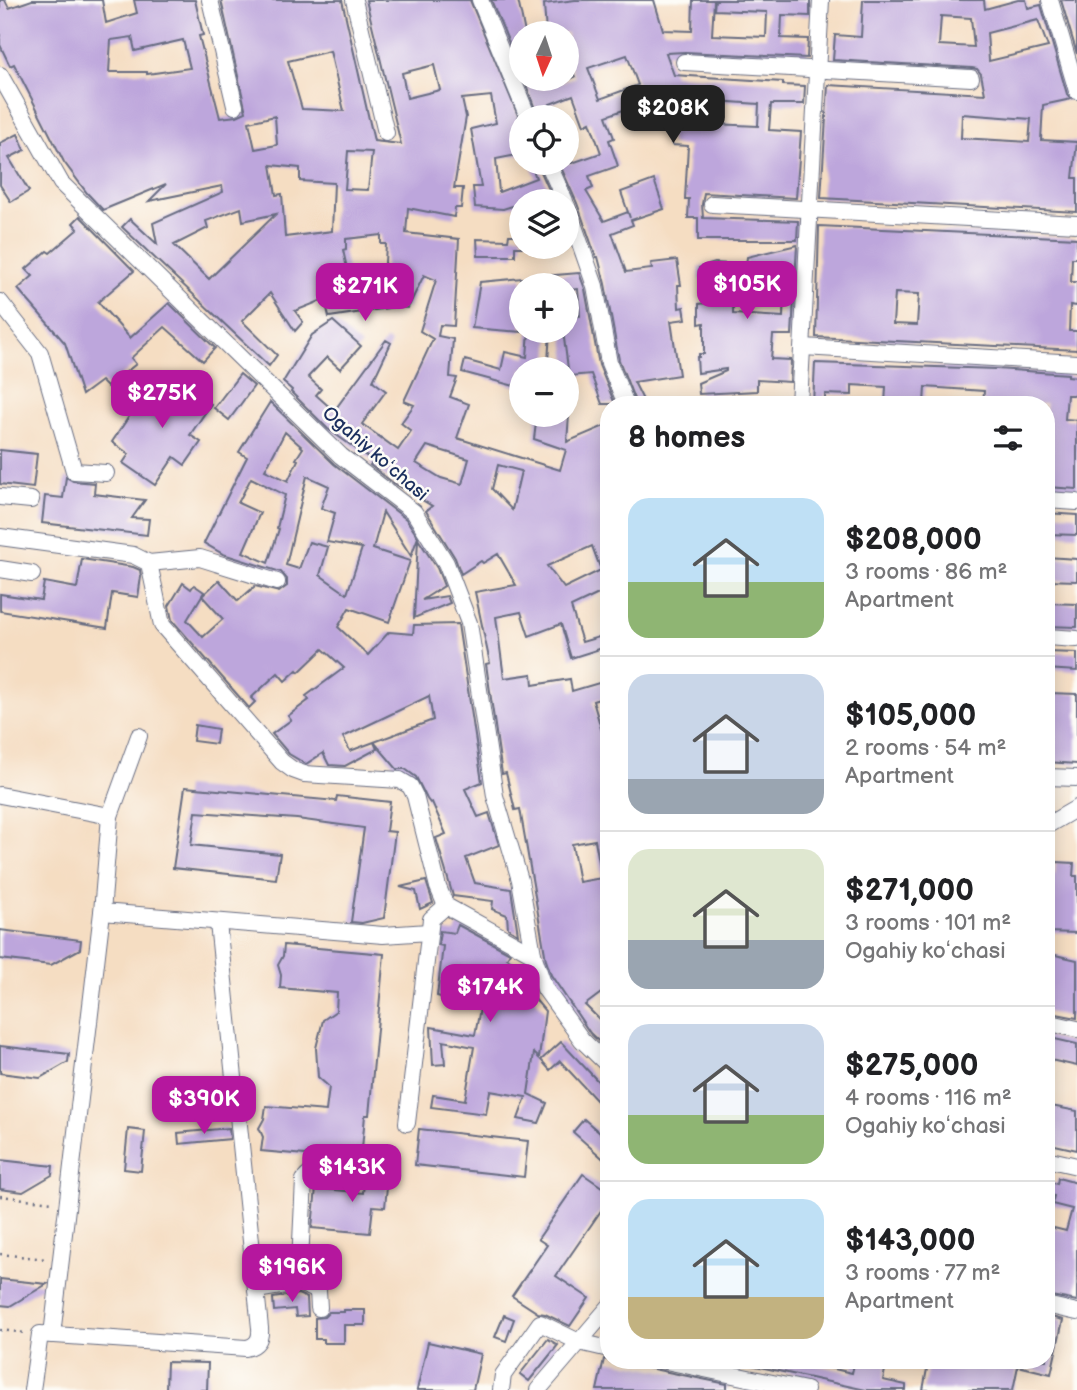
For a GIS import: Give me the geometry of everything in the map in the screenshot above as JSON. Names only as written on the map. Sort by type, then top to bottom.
[{"type":"street","points":[[210,0],[235,106]]},
{"type":"street","points":[[354,0],[386,133]]},
{"type":"street","points":[[480,0],[523,105]]},
{"type":"street","points":[[800,396],[821,0]]},
{"type":"street","points":[[1050,0],[1077,91]]},
{"type":"street","points":[[684,62],[971,78]]},
{"type":"street","name":"Ogahiy koʻchasi","points":[[0,75],[61,183],[341,456],[414,512],[446,564],[469,623],[495,796],[520,880],[533,954],[545,989],[582,1040],[600,1057]]},
{"type":"street","points":[[712,204],[1077,224]]},
{"type":"street","points":[[579,240],[595,286],[610,363],[623,396]]},
{"type":"street","points":[[0,302],[40,353],[74,471],[106,473]]},
{"type":"street","points":[[803,347],[1077,363]]},
{"type":"street","points":[[0,497],[31,500]]},
{"type":"street","points":[[1055,501],[1077,502]]},
{"type":"street","points":[[0,537],[133,555],[149,564],[200,558],[277,582]]},
{"type":"street","points":[[149,564],[162,625],[282,762],[304,774],[400,780],[410,786],[415,796],[438,887],[446,906],[533,954]]},
{"type":"street","points":[[0,569],[32,574]]},
{"type":"street","points":[[1055,638],[1077,639]]},
{"type":"street","points":[[32,1390],[46,1335],[60,1260],[102,912],[110,816],[139,736]]},
{"type":"street","points":[[1055,777],[1077,778]]},
{"type":"street","points":[[0,795],[110,816]]},
{"type":"street","points":[[1055,821],[1077,808]]},
{"type":"street","points":[[407,1123],[431,919],[446,906]]},
{"type":"street","points":[[102,912],[383,935],[429,932]]},
{"type":"street","points":[[46,1335],[232,1347],[252,1346],[257,1343],[260,1334],[256,1290],[218,923]]},
{"type":"street","points":[[1055,1024],[1077,1029]]},
{"type":"street","points":[[1055,1161],[1077,1166]]},
{"type":"street","points":[[299,1283],[304,1180],[316,1171],[353,1171]]},
{"type":"street","points":[[256,1290],[299,1283],[318,1291],[319,1308]]},
{"type":"street","points":[[1055,1307],[1077,1312]]},
{"type":"street","points":[[538,1390],[600,1318]]},
{"type":"street","points":[[501,1390],[503,1375],[540,1323],[579,1342],[600,1347]]},
{"type":"street","points":[[705,1369],[806,1390]]},
{"type":"path","points":[[0,1196],[67,1204]]},
{"type":"path","points":[[0,1254],[60,1260]]},
{"type":"path","points":[[0,1330],[46,1335]]},
{"type":"building","points":[[0,0],[5,0],[9,8],[32,0],[102,0],[106,23],[137,13],[134,0],[195,0],[203,35],[199,36],[220,118],[237,116],[246,112],[221,0],[342,0],[374,141],[401,144],[366,0],[470,0],[514,105],[509,105],[509,156],[496,159],[499,192],[536,178],[535,175],[542,175],[549,189],[509,189],[509,207],[475,207],[473,187],[481,187],[471,129],[496,123],[491,96],[462,99],[466,117],[454,188],[463,188],[461,208],[455,208],[454,217],[408,208],[406,233],[459,239],[454,326],[440,325],[438,336],[453,339],[450,377],[457,378],[450,397],[469,404],[457,438],[560,470],[566,450],[534,439],[536,427],[568,427],[567,442],[600,428],[600,567],[592,546],[547,566],[564,588],[600,570],[600,593],[571,607],[582,642],[600,637],[600,649],[571,658],[561,624],[529,636],[521,612],[496,617],[504,678],[532,674],[533,685],[570,679],[572,691],[600,683],[600,699],[593,701],[600,725],[600,867],[595,840],[572,844],[579,882],[600,878],[600,994],[585,1005],[600,1020],[600,1042],[590,1033],[551,975],[546,960],[520,809],[515,810],[506,773],[502,774],[486,664],[490,663],[475,592],[516,585],[498,554],[461,574],[455,558],[426,511],[432,506],[370,465],[373,461],[328,429],[283,382],[312,335],[333,321],[361,346],[340,369],[327,357],[308,377],[321,389],[316,395],[334,411],[386,340],[391,343],[373,381],[386,391],[362,424],[398,450],[411,431],[401,423],[414,405],[404,401],[433,339],[420,331],[436,280],[424,275],[408,308],[395,307],[329,317],[325,299],[295,311],[303,322],[295,331],[270,293],[242,321],[277,355],[269,366],[122,227],[130,219],[157,244],[153,223],[223,192],[222,186],[149,201],[166,184],[103,210],[64,162],[14,64],[10,66],[0,45]],"holes":[[[132,37],[135,51],[183,40],[190,68],[147,74],[109,72],[111,40]],[[330,51],[344,111],[302,109],[288,61]],[[434,65],[440,90],[407,98],[402,73]],[[275,116],[277,145],[255,149],[249,122]],[[348,151],[372,152],[368,190],[345,189]],[[271,165],[300,168],[300,181],[334,183],[332,231],[285,237],[282,194],[276,195]],[[241,208],[243,221],[276,214],[209,279],[174,245],[208,228],[206,221]],[[381,235],[381,244],[386,244],[384,281],[351,287],[343,250],[346,249],[346,239]],[[427,446],[469,459],[462,484],[441,478],[416,463]],[[498,465],[521,471],[512,510],[492,489]]]},
{"type":"building","points":[[491,0],[518,0],[522,21],[509,21],[509,43]]},
{"type":"building","points":[[575,0],[654,0],[663,30],[692,31],[693,0],[714,0],[712,35],[766,37],[767,12],[714,10],[715,0],[810,0],[810,16],[782,15],[781,38],[808,39],[807,58],[666,53],[674,75],[783,82],[783,85],[805,86],[804,104],[771,104],[769,130],[801,132],[796,198],[704,193],[702,204],[703,218],[798,221],[797,240],[698,240],[698,218],[688,218],[689,199],[685,199],[688,146],[672,145],[660,97],[606,116],[614,138],[609,140],[618,166],[589,176],[593,188],[586,191],[604,221],[628,212],[621,192],[654,180],[664,209],[631,220],[633,225],[612,233],[626,272],[652,269],[651,263],[677,260],[681,285],[678,285],[679,308],[684,307],[686,319],[671,321],[679,375],[634,382],[641,396],[633,396],[619,360],[598,257],[579,209],[579,189],[571,189],[564,175],[579,175],[579,161],[601,153],[590,122],[584,125],[579,105],[573,95],[550,105],[534,105],[528,91],[579,91],[579,21],[545,21],[544,4]],"holes":[[[627,55],[638,85],[600,99],[588,68]],[[715,101],[759,104],[758,126],[714,124]]]},
{"type":"building","points":[[863,0],[984,0],[985,9],[1018,0],[1026,0],[1028,8],[1041,5],[1067,94],[1071,99],[1043,105],[1041,140],[1077,142],[1073,178],[1077,178],[1077,212],[821,198],[828,85],[985,94],[981,74],[977,69],[833,60],[835,35],[861,37]],"holes":[[[941,16],[971,18],[974,47],[939,45]],[[1038,20],[1048,47],[989,61],[987,33]],[[962,114],[1031,119],[1029,142],[961,138]]]},
{"type":"building","points":[[1061,0],[1077,0],[1077,54]]},
{"type":"building","points":[[18,134],[25,150],[9,158],[29,191],[11,202],[0,185],[0,143]]},
{"type":"building","points":[[80,216],[134,271],[98,302],[130,338],[169,303],[215,348],[203,361],[165,327],[131,358],[136,364],[107,387],[101,381],[82,395],[65,343],[18,289],[33,276],[26,269],[78,229],[73,223]]},
{"type":"building","points":[[819,226],[1077,238],[1077,258],[1072,258],[1071,282],[1077,282],[1077,306],[1070,305],[1069,331],[1077,331],[1077,350],[816,337]],"holes":[[[895,293],[919,294],[917,325],[893,324]]]},
{"type":"building","points":[[509,235],[509,256],[478,256],[477,239],[508,240]]},
{"type":"building","points":[[797,245],[792,335],[773,335],[771,359],[791,360],[790,382],[757,380],[757,391],[699,394],[698,383],[726,369],[698,373],[697,357],[704,354],[704,323],[699,324],[699,304],[714,302],[715,276],[699,280],[699,268],[715,263],[746,265],[747,257]],"holes":[[[734,276],[761,278],[760,290],[784,291],[783,317],[733,314]]]},
{"type":"building","points":[[579,273],[585,289],[599,365],[612,396],[600,396],[600,399],[591,374],[579,375],[579,357],[566,357],[565,343],[579,343]]},
{"type":"building","points":[[509,279],[509,331],[472,328],[480,282]]},
{"type":"building","points":[[528,343],[549,343],[548,357],[527,357]]},
{"type":"building","points":[[505,352],[527,357],[509,357],[509,385],[462,372],[465,360],[501,370]]},
{"type":"building","points":[[815,363],[996,369],[1068,374],[1077,377],[1077,395],[1067,395],[1065,419],[1077,420],[1077,489],[1055,488],[1055,396],[984,396],[984,391],[925,387],[924,396],[885,396],[886,387],[852,385],[852,395],[813,396]]},
{"type":"building","points":[[240,374],[254,386],[229,420],[214,408]]},
{"type":"building","points":[[171,376],[211,404],[190,435],[201,442],[185,465],[174,457],[155,485],[123,463],[129,454],[112,442],[138,403],[143,407]]},
{"type":"building","points":[[270,402],[334,464],[406,519],[418,537],[411,556],[383,512],[373,549],[410,561],[389,622],[349,608],[338,627],[368,655],[389,632],[413,634],[414,625],[458,624],[482,782],[465,789],[478,817],[489,813],[499,845],[466,858],[475,883],[511,889],[518,934],[508,928],[507,915],[492,909],[493,901],[453,896],[436,838],[446,834],[432,802],[427,799],[416,777],[405,769],[397,769],[374,742],[377,749],[345,766],[329,765],[323,753],[306,764],[289,754],[272,734],[291,720],[288,716],[309,700],[306,696],[344,668],[323,649],[299,672],[297,670],[285,681],[278,673],[251,698],[255,702],[249,708],[172,620],[169,606],[183,583],[191,589],[194,585],[204,592],[187,620],[203,637],[223,619],[202,596],[219,580],[238,601],[255,586],[279,592],[287,586],[287,579],[281,572],[223,554],[204,543],[247,457],[239,452]],"holes":[[[285,432],[303,448],[288,481],[265,470]],[[307,476],[329,486],[321,508],[335,513],[327,542],[362,548],[347,594],[320,575],[328,547],[309,542],[299,569],[286,565]],[[251,478],[285,495],[277,528],[279,529],[268,563],[243,552],[260,513],[238,503]],[[429,696],[433,720],[350,751],[343,737]]]},
{"type":"building","points":[[0,450],[37,454],[33,488],[0,484]]},
{"type":"building","points":[[66,477],[73,481],[95,483],[94,494],[145,500],[132,518],[149,519],[147,535],[42,523],[45,496],[63,498]]},
{"type":"building","points":[[1055,514],[1077,515],[1077,535],[1055,534]]},
{"type":"building","points":[[418,539],[437,568],[444,586],[422,600],[447,596],[450,603],[414,618]]},
{"type":"building","points":[[1055,558],[1077,559],[1077,581],[1055,580]]},
{"type":"building","points":[[82,559],[140,570],[138,597],[112,593],[107,628],[0,611],[0,594],[41,600],[44,582],[77,588]]},
{"type":"building","points":[[1055,603],[1077,604],[1077,627],[1055,626]]},
{"type":"building","points":[[1055,652],[1077,653],[1077,671],[1055,670]]},
{"type":"building","points":[[1055,693],[1077,694],[1077,764],[1055,763]]},
{"type":"building","points":[[195,725],[218,729],[216,744],[193,741]]},
{"type":"building","points":[[185,787],[336,801],[337,796],[390,802],[386,831],[395,832],[384,918],[362,923],[351,922],[364,828],[297,819],[196,812],[191,845],[280,854],[276,879],[173,868]]},
{"type":"building","points":[[1056,862],[1074,863],[1073,876],[1077,876],[1077,933],[1055,932]]},
{"type":"building","points":[[426,881],[433,903],[420,909],[416,891],[400,887]]},
{"type":"building","points":[[458,925],[510,953],[507,958],[513,962],[508,967],[545,1011],[539,1058],[534,1053],[528,1094],[547,1103],[539,1123],[518,1119],[526,1097],[490,1091],[486,1114],[431,1107],[433,1095],[465,1100],[474,1047],[443,1041],[445,1064],[433,1065],[431,1027],[475,1035],[482,998],[458,992],[455,1001],[437,996],[443,946],[438,945],[440,931],[455,933]]},
{"type":"building","points":[[0,930],[81,940],[80,949],[51,965],[0,959]]},
{"type":"building","points":[[284,945],[384,954],[369,1115],[365,1115],[361,1160],[261,1151],[263,1137],[259,1128],[266,1106],[326,1111],[329,1087],[318,1077],[316,1048],[323,1020],[336,1011],[337,993],[280,988],[281,975],[278,965],[283,956]]},
{"type":"building","points":[[1055,955],[1077,960],[1077,1018],[1055,1014]]},
{"type":"building","points":[[1055,1039],[1077,1044],[1077,1066],[1055,1061]]},
{"type":"building","points":[[561,1042],[600,1083],[600,1104],[560,1061],[550,1070],[541,1060]]},
{"type":"building","points":[[0,1046],[69,1054],[68,1062],[40,1078],[0,1073]]},
{"type":"building","points":[[1055,1107],[1077,1111],[1077,1150],[1055,1145]]},
{"type":"building","points":[[584,1119],[600,1133],[600,1156],[573,1132]]},
{"type":"building","points":[[229,1128],[230,1139],[179,1144],[178,1133]]},
{"type":"building","points":[[128,1129],[145,1131],[141,1171],[124,1169]]},
{"type":"building","points":[[419,1129],[528,1141],[524,1177],[415,1165]]},
{"type":"building","points":[[0,1160],[53,1166],[52,1175],[23,1192],[0,1189]]},
{"type":"building","points":[[366,1164],[389,1166],[385,1207],[373,1206],[370,1233],[312,1228],[316,1188],[363,1193]]},
{"type":"building","points":[[583,1174],[600,1186],[600,1212],[556,1276],[589,1298],[570,1326],[538,1313],[512,1296],[547,1245],[538,1239]]},
{"type":"building","points":[[1058,1178],[1077,1183],[1077,1301],[1055,1297],[1055,1228],[1066,1231],[1072,1209],[1055,1205]]},
{"type":"building","points":[[0,1279],[47,1284],[10,1306],[0,1305]]},
{"type":"building","points":[[298,1294],[307,1298],[308,1316],[296,1317],[295,1309],[274,1311],[273,1298]]},
{"type":"building","points":[[344,1310],[365,1310],[365,1325],[344,1325],[344,1343],[324,1343],[324,1339],[315,1339],[315,1318]]},
{"type":"building","points":[[504,1315],[514,1319],[506,1341],[495,1337]]},
{"type":"building","points":[[1055,1318],[1063,1320],[1055,1356]]},
{"type":"building","points":[[548,1339],[558,1345],[529,1381],[520,1374]]},
{"type":"building","points":[[428,1342],[481,1354],[473,1390],[417,1390]]},
{"type":"building","points":[[167,1362],[208,1363],[207,1390],[166,1390]]},
{"type":"building","points":[[602,1369],[653,1369],[727,1384],[727,1390],[597,1390]]},
{"type":"building","points":[[769,1369],[834,1369],[852,1373],[853,1369],[885,1369],[883,1380],[906,1385],[906,1390],[866,1390]]},
{"type":"building","points":[[927,1369],[1017,1369],[1013,1390],[923,1390]]},
{"type":"building","points":[[1030,1369],[1052,1369],[1051,1374]]}]
